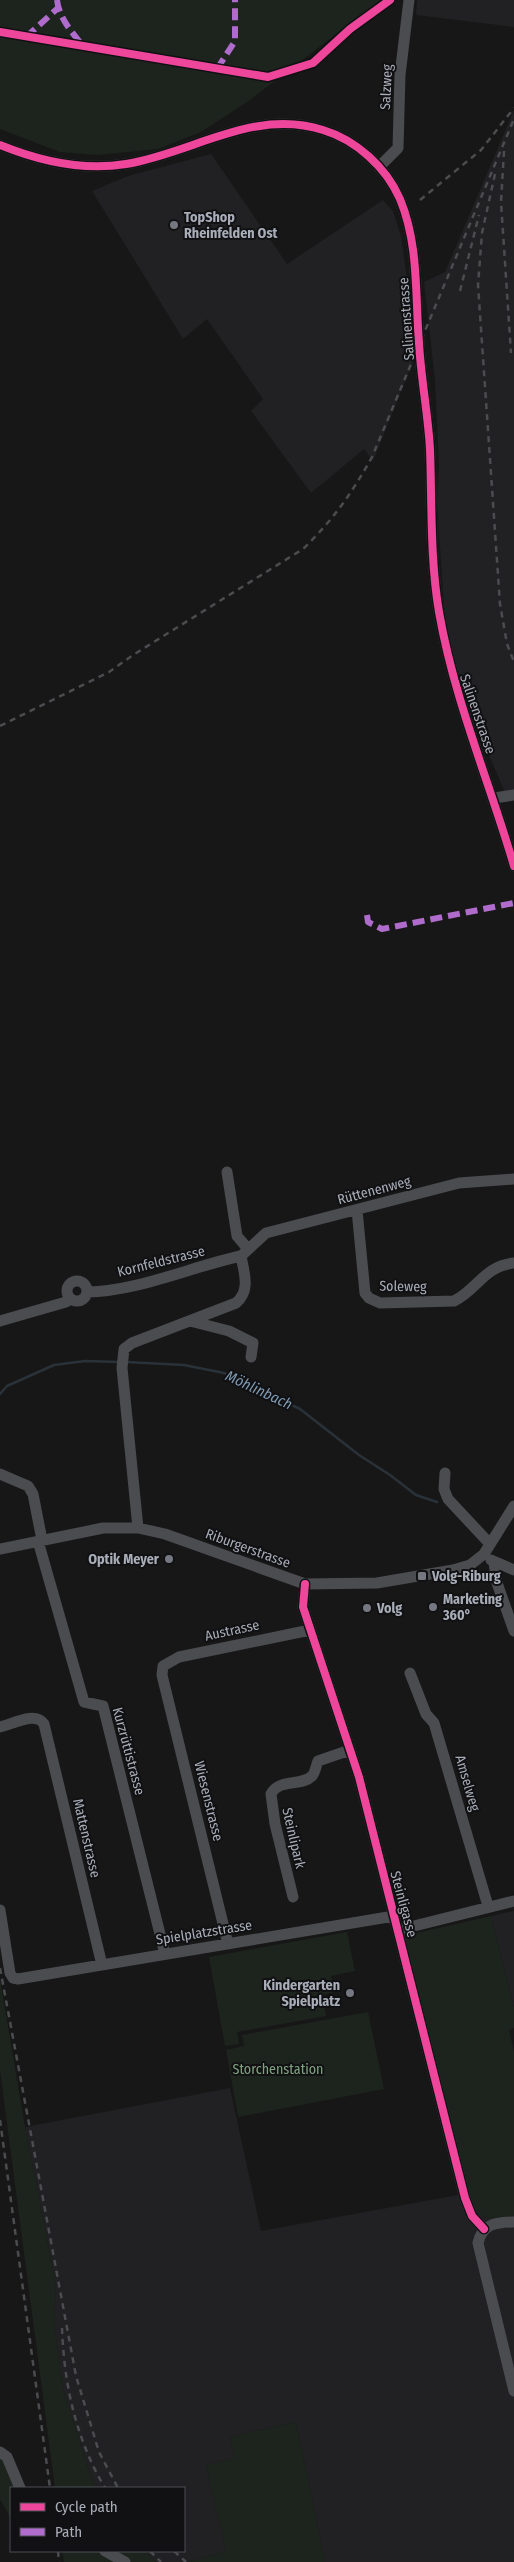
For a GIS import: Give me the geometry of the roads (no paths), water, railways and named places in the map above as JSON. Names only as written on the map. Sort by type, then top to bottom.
[{"type":"street","name":"Salzweg","points":[[379,167],[396,152],[399,143],[400,75],[409,0]]},
{"type":"street","name":"Salinenstrasse","points":[[0,145],[62,162],[112,165],[158,156],[249,127],[288,123],[319,128],[335,134],[357,146],[379,167],[399,197],[411,233],[414,254],[419,342],[429,436],[433,558],[440,618],[459,701],[494,798],[514,866]]},
{"type":"street","points":[[494,798],[514,795]]},
{"type":"street","points":[[138,1528],[122,1364],[124,1350],[132,1343],[236,1303],[242,1298],[246,1284],[245,1252],[237,1236],[227,1172]]},
{"type":"street","name":"Rüttenenweg","points":[[245,1252],[266,1233],[459,1183],[514,1180]]},
{"type":"street","name":"Soleweg","points":[[356,1210],[365,1293],[374,1302],[380,1304],[454,1301],[464,1296],[496,1266],[514,1264]]},
{"type":"street","name":"Kornfeldstrasse","points":[[1,1321],[66,1302],[70,1298],[78,1301],[84,1298],[87,1292],[101,1292],[143,1283],[245,1252]]},
{"type":"street","points":[[70,1298],[66,1290],[69,1284],[75,1281],[81,1281],[86,1286],[87,1292]]},
{"type":"street","points":[[190,1321],[229,1331],[253,1344],[251,1357]]},
{"type":"street","points":[[445,1473],[444,1488],[448,1499],[490,1544]]},
{"type":"street","points":[[0,1474],[28,1486],[33,1494],[40,1541]]},
{"type":"street","points":[[514,1506],[484,1554],[494,1563],[514,1570]]},
{"type":"street","name":"Riburgerstrasse","points":[[0,1549],[102,1528],[138,1528],[165,1534],[305,1584],[377,1583],[422,1576],[462,1568],[484,1554]]},
{"type":"street","name":"Kurzrüttistrasse","points":[[40,1541],[84,1702],[103,1706],[165,1954]]},
{"type":"street","points":[[494,1563],[497,1584],[514,1631]]},
{"type":"street","name":"Steinligasse","points":[[305,1584],[302,1607],[350,1750],[398,1930],[465,2198],[472,2216],[484,2229]]},
{"type":"street","name":"Austrasse","points":[[163,1666],[168,1661],[179,1657],[310,1630]]},
{"type":"street","name":"Wiesenstrasse","points":[[163,1666],[162,1674],[228,1944]]},
{"type":"street","name":"Amselweg","points":[[410,1673],[426,1714],[434,1723],[488,1906]]},
{"type":"street","name":"Mattenstrasse","points":[[0,1727],[35,1718],[41,1719],[44,1724],[102,1966]]},
{"type":"street","name":"Steinlipark","points":[[293,1897],[275,1824],[271,1794],[279,1785],[310,1778],[314,1774],[318,1761],[350,1750]]},
{"type":"street","points":[[398,1930],[514,1901]]},
{"type":"street","name":"Spielplatzstrasse","points":[[0,1910],[10,1973],[13,1978],[18,1979],[394,1916]]},
{"type":"street","points":[[514,2222],[494,2224],[484,2229],[478,2243],[479,2255],[514,2391]]},
{"type":"street","points":[[0,2452],[7,2457],[20,2487]]},
{"type":"street","points":[[107,2552],[125,2562]]},
{"type":"waterway","name":"Möhlinbach","points":[[0,1394],[7,1386],[54,1365],[85,1361],[120,1362]]},
{"type":"waterway","name":"Möhlinbach","points":[[126,1362],[184,1365],[224,1373],[300,1409],[359,1455],[416,1495],[437,1502]]},
{"type":"railway","points":[[420,200],[481,150],[514,108]]},
{"type":"railway","points":[[0,726],[109,672],[133,655],[303,549],[333,517],[372,457],[514,119]]},
{"type":"railway","points":[[504,151],[501,202],[511,353]]},
{"type":"railway","points":[[495,174],[482,233],[478,285],[500,604],[507,644],[514,662]]},
{"type":"railway","points":[[460,291],[479,215]]},
{"type":"railway","points":[[0,1968],[76,2376],[99,2452],[117,2487]]},
{"type":"railway","points":[[0,2120],[50,2487]]},
{"type":"railway","points":[[62,2328],[65,2370],[73,2411],[86,2450],[104,2487]]},
{"type":"railway","points":[[58,2552],[59,2562]]},
{"type":"railway","points":[[151,2552],[161,2562]]},
{"type":"railway","points":[[175,2552],[186,2562]]},
{"type":"place","name":"TopShop Rheinfelden Ost","points":[[174,225]]},
{"type":"place","name":"Optik Meyer","points":[[169,1559]]},
{"type":"place","name":"Volg-Riburg","points":[[422,1576]]},
{"type":"place","name":"Marketing 360°","points":[[433,1607]]},
{"type":"place","name":"Volg","points":[[367,1608]]},
{"type":"place","name":"Kindergarten Spielplatz","points":[[350,1993]]},
{"type":"park label","name":"Storchenstation","points":[[278,2069]]}]
